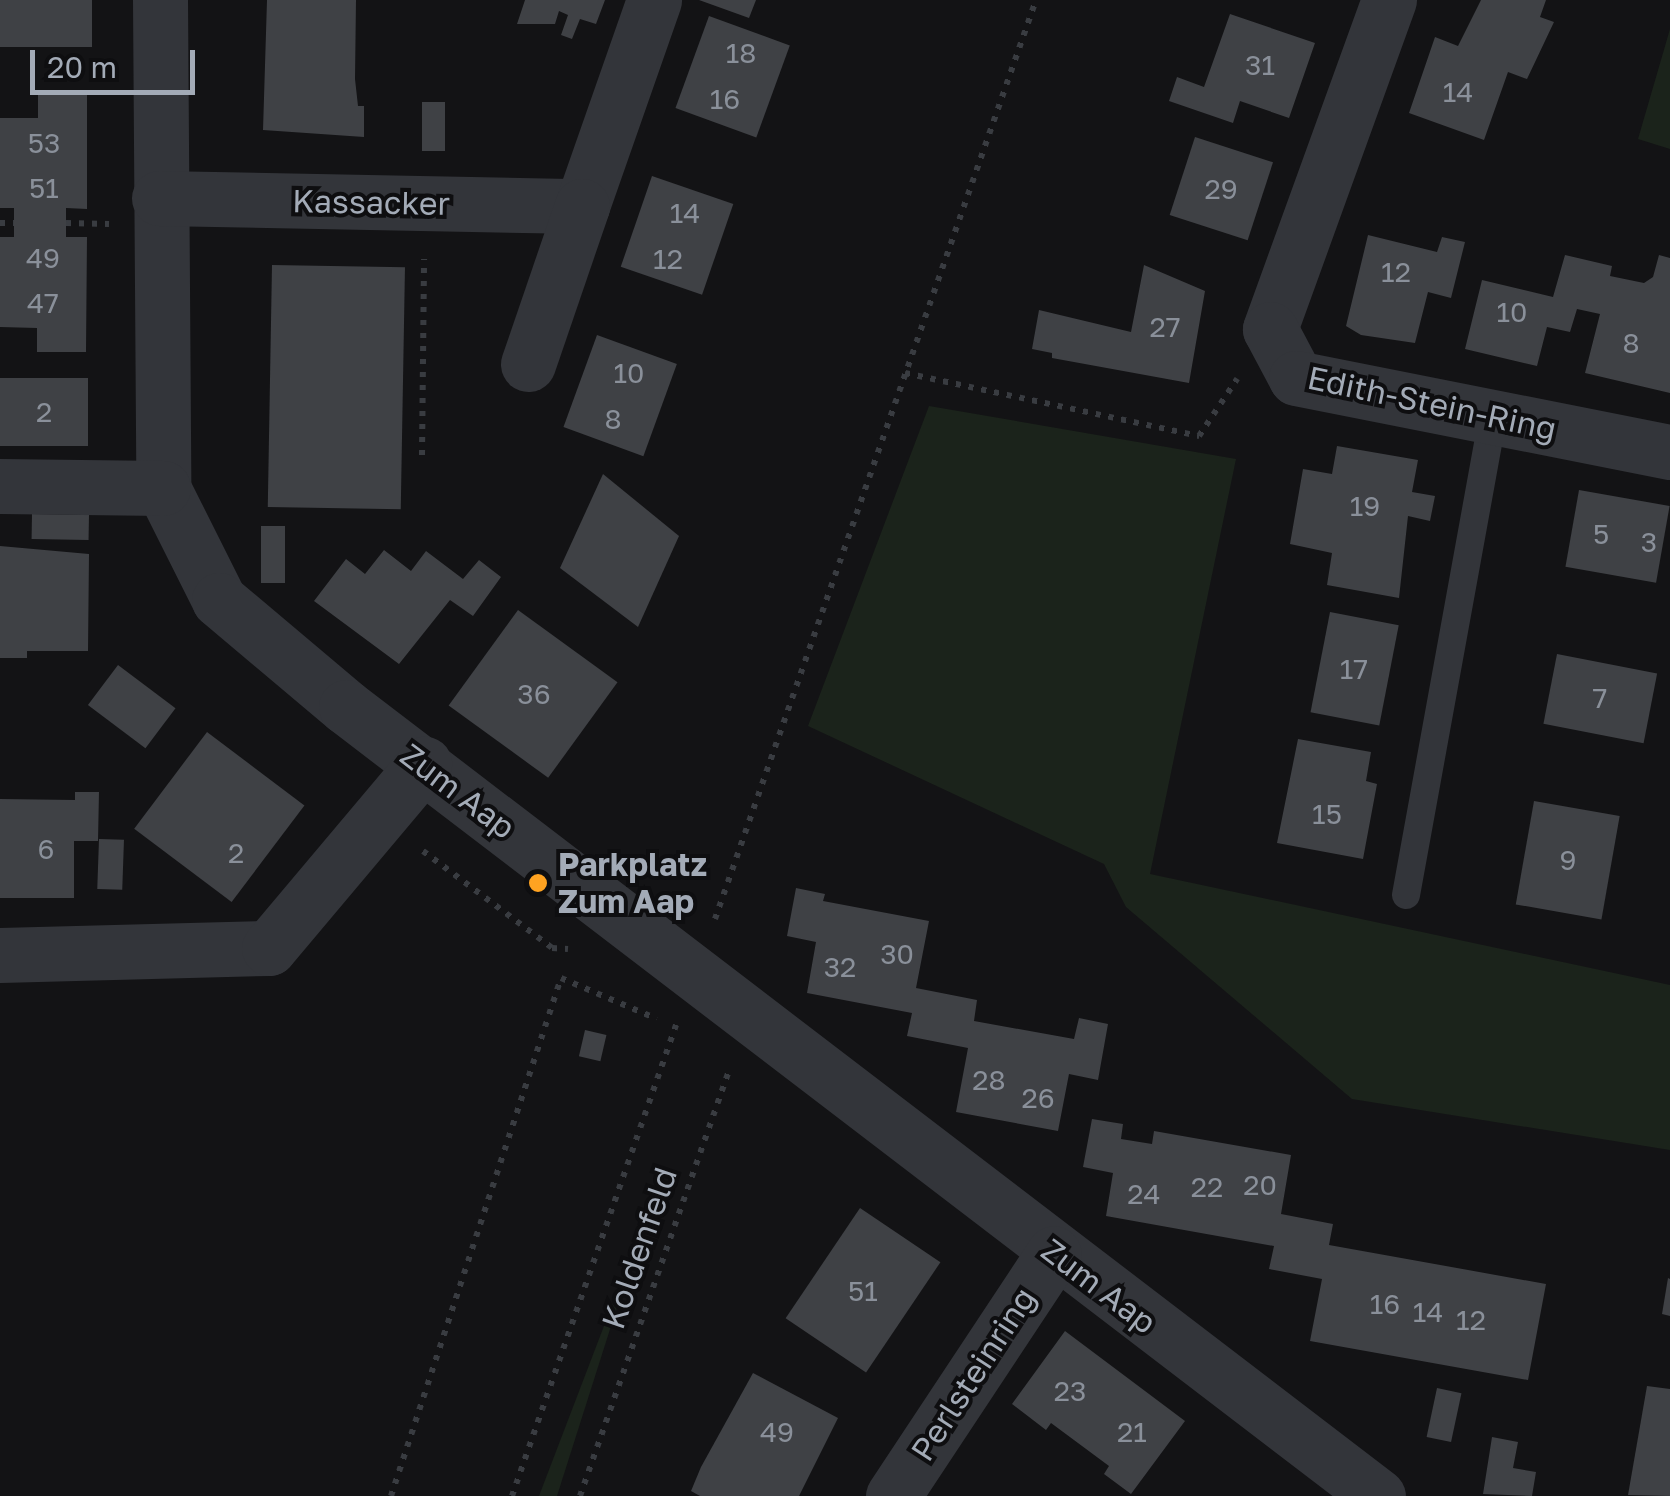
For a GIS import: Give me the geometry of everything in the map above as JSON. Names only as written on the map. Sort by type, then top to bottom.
[{"type":"street","name":"Zum Aap","points":[[160,0],[162,488],[218,600],[1054,1253],[1378,1496]]},
{"type":"street","points":[[528,364],[654,0]]},
{"type":"street","points":[[1270,328],[1389,0]]},
{"type":"street","name":"Kassacker","points":[[160,198],[582,206]]},
{"type":"street","name":"Edith-Stein-Ring","points":[[1270,328],[1296,378],[1670,452]]},
{"type":"street","points":[[0,486],[162,488]]},
{"type":"street","points":[[0,955],[270,948],[424,764]]},
{"type":"street","name":"Perlsteinring","points":[[893,1496],[1054,1253]]},
{"type":"lane","points":[[1406,894],[1492,416]]},
{"type":"path","points":[[512,1496],[1036,0]]},
{"type":"path","points":[[422,454],[425,203]]},
{"type":"path","points":[[0,223],[14,223]]},
{"type":"path","points":[[905,373],[1199,436],[1270,328]]},
{"type":"path","points":[[391,1496],[560,978],[675,1027]]},
{"type":"path","name":"Koldenfeld","points":[[580,1496],[752,1018]]},
{"type":"shaded area","points":[[1670,29],[1670,149],[1638,139]]},
{"type":"shaded area","points":[[929,406],[1236,459],[1150,874],[1670,985],[1670,1150],[1352,1099],[1126,907],[1104,864],[808,726]]},
{"type":"shaded area","points":[[646,1216],[557,1496],[539,1496]]},
{"type":"building","points":[[0,0],[92,0],[92,47],[0,47]]},
{"type":"building","points":[[267,0],[356,0],[355,79],[358,106],[364,106],[364,137],[263,130]]},
{"type":"building","points":[[525,0],[605,0],[596,24],[580,19],[572,39],[561,35],[568,15],[559,11],[555,24],[517,24]]},
{"type":"building","points":[[699,0],[756,0],[749,18]]},
{"type":"building","points":[[1481,0],[1546,0],[1540,17],[1554,22],[1527,79],[1508,72],[1484,140],[1409,113],[1435,37],[1458,46]]},
{"type":"building","points":[[1230,14],[1315,43],[1289,118],[1240,101],[1233,123],[1169,101],[1177,77],[1204,87]]},
{"type":"building","points":[[709,16],[790,45],[756,138],[675,108]]},
{"type":"building","points":[[38,94],[87,94],[87,209],[66,208],[66,237],[87,237],[86,352],[37,352],[37,328],[0,327],[0,237],[14,237],[14,208],[0,208],[0,118],[38,118]]},
{"type":"building","points":[[422,102],[445,102],[445,151],[422,151]]},
{"type":"building","points":[[1195,137],[1273,162],[1248,240],[1170,215]]},
{"type":"building","points":[[652,176],[733,204],[702,295],[621,267]]},
{"type":"building","points":[[1368,235],[1437,252],[1442,237],[1465,242],[1451,298],[1428,292],[1415,343],[1361,335],[1346,326]]},
{"type":"building","points":[[1565,255],[1612,266],[1610,276],[1644,283],[1653,277],[1659,255],[1670,258],[1670,393],[1585,373],[1600,314],[1577,309],[1570,332],[1547,327],[1537,366],[1465,349],[1482,280],[1553,297]]},
{"type":"building","points":[[272,265],[405,267],[401,509],[268,507]]},
{"type":"building","points":[[1144,265],[1205,291],[1189,383],[1052,358],[1052,353],[1032,349],[1039,310],[1131,332]]},
{"type":"building","points":[[597,335],[677,364],[643,456],[563,427]]},
{"type":"building","points":[[0,378],[88,378],[88,446],[0,446]]},
{"type":"building","points":[[1337,446],[1418,460],[1412,492],[1435,496],[1430,521],[1408,516],[1399,598],[1327,585],[1332,553],[1290,544],[1303,469],[1332,474]]},
{"type":"building","points":[[603,474],[679,536],[638,627],[560,568]]},
{"type":"building","points":[[1579,490],[1670,506],[1656,583],[1565,567]]},
{"type":"building","points":[[32,514],[89,515],[89,540],[32,539]]},
{"type":"building","points":[[261,526],[285,526],[285,583],[261,583]]},
{"type":"building","points":[[0,546],[89,554],[88,651],[27,651],[27,658],[0,658]]},
{"type":"building","points":[[384,550],[411,571],[426,551],[463,579],[479,560],[501,577],[473,616],[450,600],[399,664],[314,601],[346,559],[365,574]]},
{"type":"building","points":[[518,610],[618,682],[548,778],[449,705]]},
{"type":"building","points":[[1330,612],[1399,625],[1379,725],[1311,712]]},
{"type":"building","points":[[1557,654],[1657,673],[1644,743],[1543,724]]},
{"type":"building","points":[[118,665],[176,708],[145,748],[88,705]]},
{"type":"building","points":[[207,732],[304,805],[232,902],[134,829]]},
{"type":"building","points":[[1298,739],[1371,752],[1366,781],[1377,784],[1363,859],[1277,843]]},
{"type":"building","points":[[75,792],[99,792],[98,841],[74,841],[74,898],[0,898],[0,799],[75,800]]},
{"type":"building","points":[[1534,801],[1620,816],[1601,920],[1516,904]]},
{"type":"building","points":[[99,839],[124,840],[122,890],[97,889]]},
{"type":"building","points":[[796,888],[825,894],[823,901],[929,921],[916,988],[977,1000],[974,1021],[1074,1039],[1079,1018],[1108,1024],[1098,1080],[1069,1074],[1058,1131],[956,1112],[968,1048],[907,1036],[912,1013],[807,993],[816,942],[787,936]]},
{"type":"building","points":[[585,1030],[606,1035],[600,1061],[579,1056]]},
{"type":"building","points":[[1092,1119],[1123,1124],[1121,1139],[1152,1144],[1154,1131],[1291,1155],[1281,1214],[1333,1224],[1329,1245],[1546,1284],[1528,1380],[1310,1341],[1322,1279],[1269,1269],[1274,1246],[1106,1216],[1113,1173],[1083,1167]]},
{"type":"building","points":[[860,1208],[940,1262],[866,1373],[786,1318]]},
{"type":"building","points":[[1670,1279],[1670,1316],[1662,1314]]},
{"type":"building","points":[[1065,1331],[1185,1421],[1131,1494],[1104,1474],[1109,1466],[1051,1423],[1046,1430],[1012,1404]]},
{"type":"building","points":[[753,1373],[838,1418],[799,1496],[700,1496],[691,1491],[701,1467]]},
{"type":"building","points":[[1647,1386],[1670,1389],[1670,1496],[1628,1495]]},
{"type":"building","points":[[1437,1388],[1461,1393],[1451,1442],[1427,1437]]},
{"type":"building","points":[[1492,1437],[1518,1442],[1513,1468],[1536,1472],[1532,1496],[1483,1494]]},
{"type":"place","name":"Parkplatz Zum Aap","points":[[538,883]]}]
